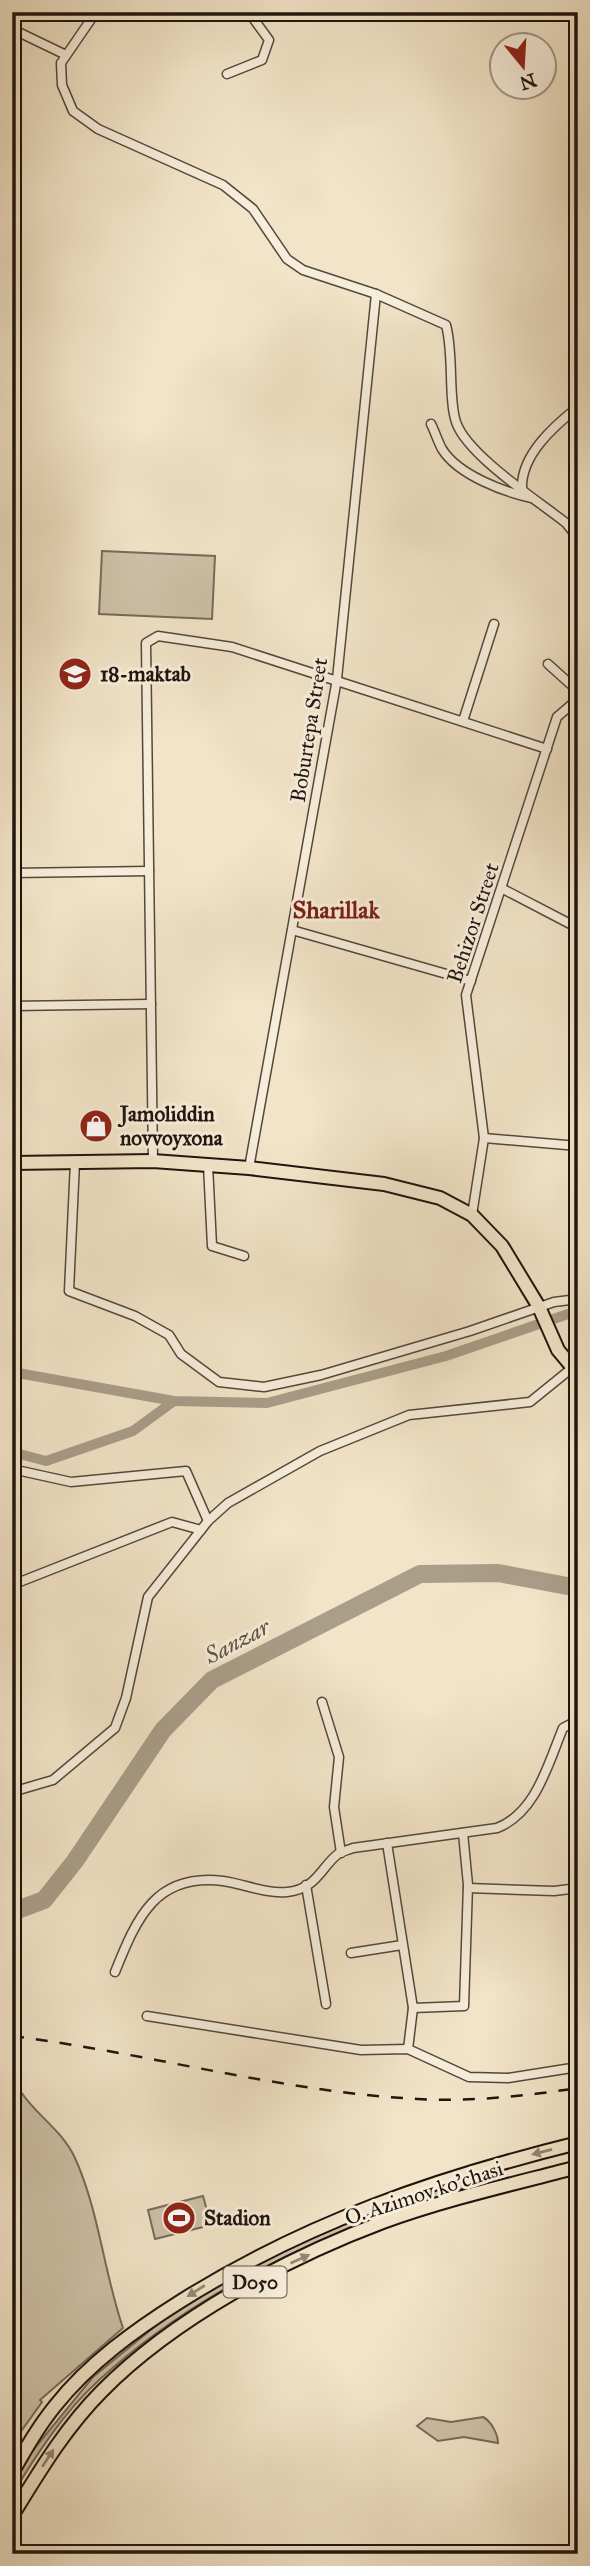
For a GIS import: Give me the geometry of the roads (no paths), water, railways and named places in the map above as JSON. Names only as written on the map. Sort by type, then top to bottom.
[{"type":"main road","points":[[12,1163],[153,1161],[248,1168],[408,1189],[440,1198],[472,1215],[502,1246],[539,1307],[554,1343],[575,1371]]},
{"type":"main road","name":"D050","points":[[506,2161],[578,2143]]},
{"type":"main road","points":[[506,2161],[513,2163],[519,2171],[512,2184]]},
{"type":"main road","name":"O. Azimov ko'chasi","points":[[12,2473],[30,2441],[86,2372],[153,2318],[261,2253],[320,2226],[372,2204],[506,2161]]},
{"type":"main road","name":"O. Azimov ko'chasi","points":[[12,2516],[74,2422],[102,2390],[183,2326],[275,2271],[383,2222],[578,2167]]},
{"type":"street","points":[[96,12],[61,63],[62,85],[73,110],[98,129],[223,185],[253,209],[287,259],[303,270],[376,294],[446,325],[451,343],[456,421],[470,446],[566,523],[578,537]]},
{"type":"street","points":[[228,74],[262,60],[269,40],[253,18],[245,12]]},
{"type":"street","points":[[12,29],[66,55]]},
{"type":"street","name":"Boburtepa Street","points":[[248,1168],[337,679],[376,294]]},
{"type":"street","points":[[522,488],[522,473],[529,458],[560,421],[578,407]]},
{"type":"street","points":[[431,424],[443,451],[458,465],[505,492],[535,498]]},
{"type":"street","points":[[463,721],[494,624]]},
{"type":"street","points":[[153,1161],[146,643],[158,636],[232,648],[337,679],[547,749]]},
{"type":"street","points":[[548,664],[578,691]]},
{"type":"street","name":"Behizor Street","points":[[472,1215],[484,1138],[466,995],[503,889],[557,717],[578,699]]},
{"type":"street","points":[[12,873],[149,871]]},
{"type":"street","points":[[503,889],[578,928]]},
{"type":"street","points":[[292,930],[471,981]]},
{"type":"street","points":[[12,1006],[151,1004]]},
{"type":"street","points":[[484,1138],[578,1146]]},
{"type":"street","points":[[75,1162],[69,1291],[135,1316],[169,1335],[181,1354],[219,1382],[264,1387],[321,1375],[470,1331],[539,1307],[578,1299]]},
{"type":"street","points":[[208,1165],[212,1246],[244,1256]]},
{"type":"street","points":[[12,1792],[53,1780],[115,1728],[126,1698],[148,1597],[208,1521],[228,1503],[320,1451],[409,1415],[530,1402],[575,1371]]},
{"type":"street","points":[[12,1469],[71,1482],[186,1471],[208,1521]]},
{"type":"street","points":[[12,1585],[172,1522],[201,1530]]},
{"type":"street","points":[[323,1702],[339,1757],[334,1776],[334,1807],[341,1853]]},
{"type":"street","points":[[115,1972],[127,1941],[150,1901],[181,1882],[222,1881],[288,1892],[306,1885],[326,1870],[341,1853],[387,1843],[497,1828],[514,1821],[539,1788],[563,1728],[578,1720]]},
{"type":"street","points":[[413,2008],[464,2006],[468,1888],[463,1833]]},
{"type":"street","points":[[387,1843],[413,2008],[408,2049]]},
{"type":"street","points":[[306,1885],[326,2004]]},
{"type":"street","points":[[468,1888],[554,1891],[578,1888]]},
{"type":"street","points":[[351,1953],[402,1945]]},
{"type":"street","points":[[147,2016],[361,2050],[408,2049],[469,2077],[508,2078],[578,2067]]},
{"type":"waterway","points":[[12,1372],[174,1401],[267,1403],[446,1356],[568,1314],[578,1314]]},
{"type":"waterway","points":[[12,1452],[46,1461],[133,1431],[174,1401]]},
{"type":"waterway","name":"Sanzar","points":[[12,1912],[44,1900],[75,1861],[163,1730],[212,1680],[420,1574],[498,1573],[578,1588]]},
{"type":"railway","points":[[12,2036],[316,2089],[367,2095],[458,2100],[578,2088]]},
{"type":"place","name":"18-maktab","points":[[75,674]]},
{"type":"place","name":"Jamoliddin novvoyxona","points":[[96,1126]]},
{"type":"place","name":"Stadion","points":[[179,2218]]},
{"type":"district","name":"Sharillak","points":[[336,910]]}]
